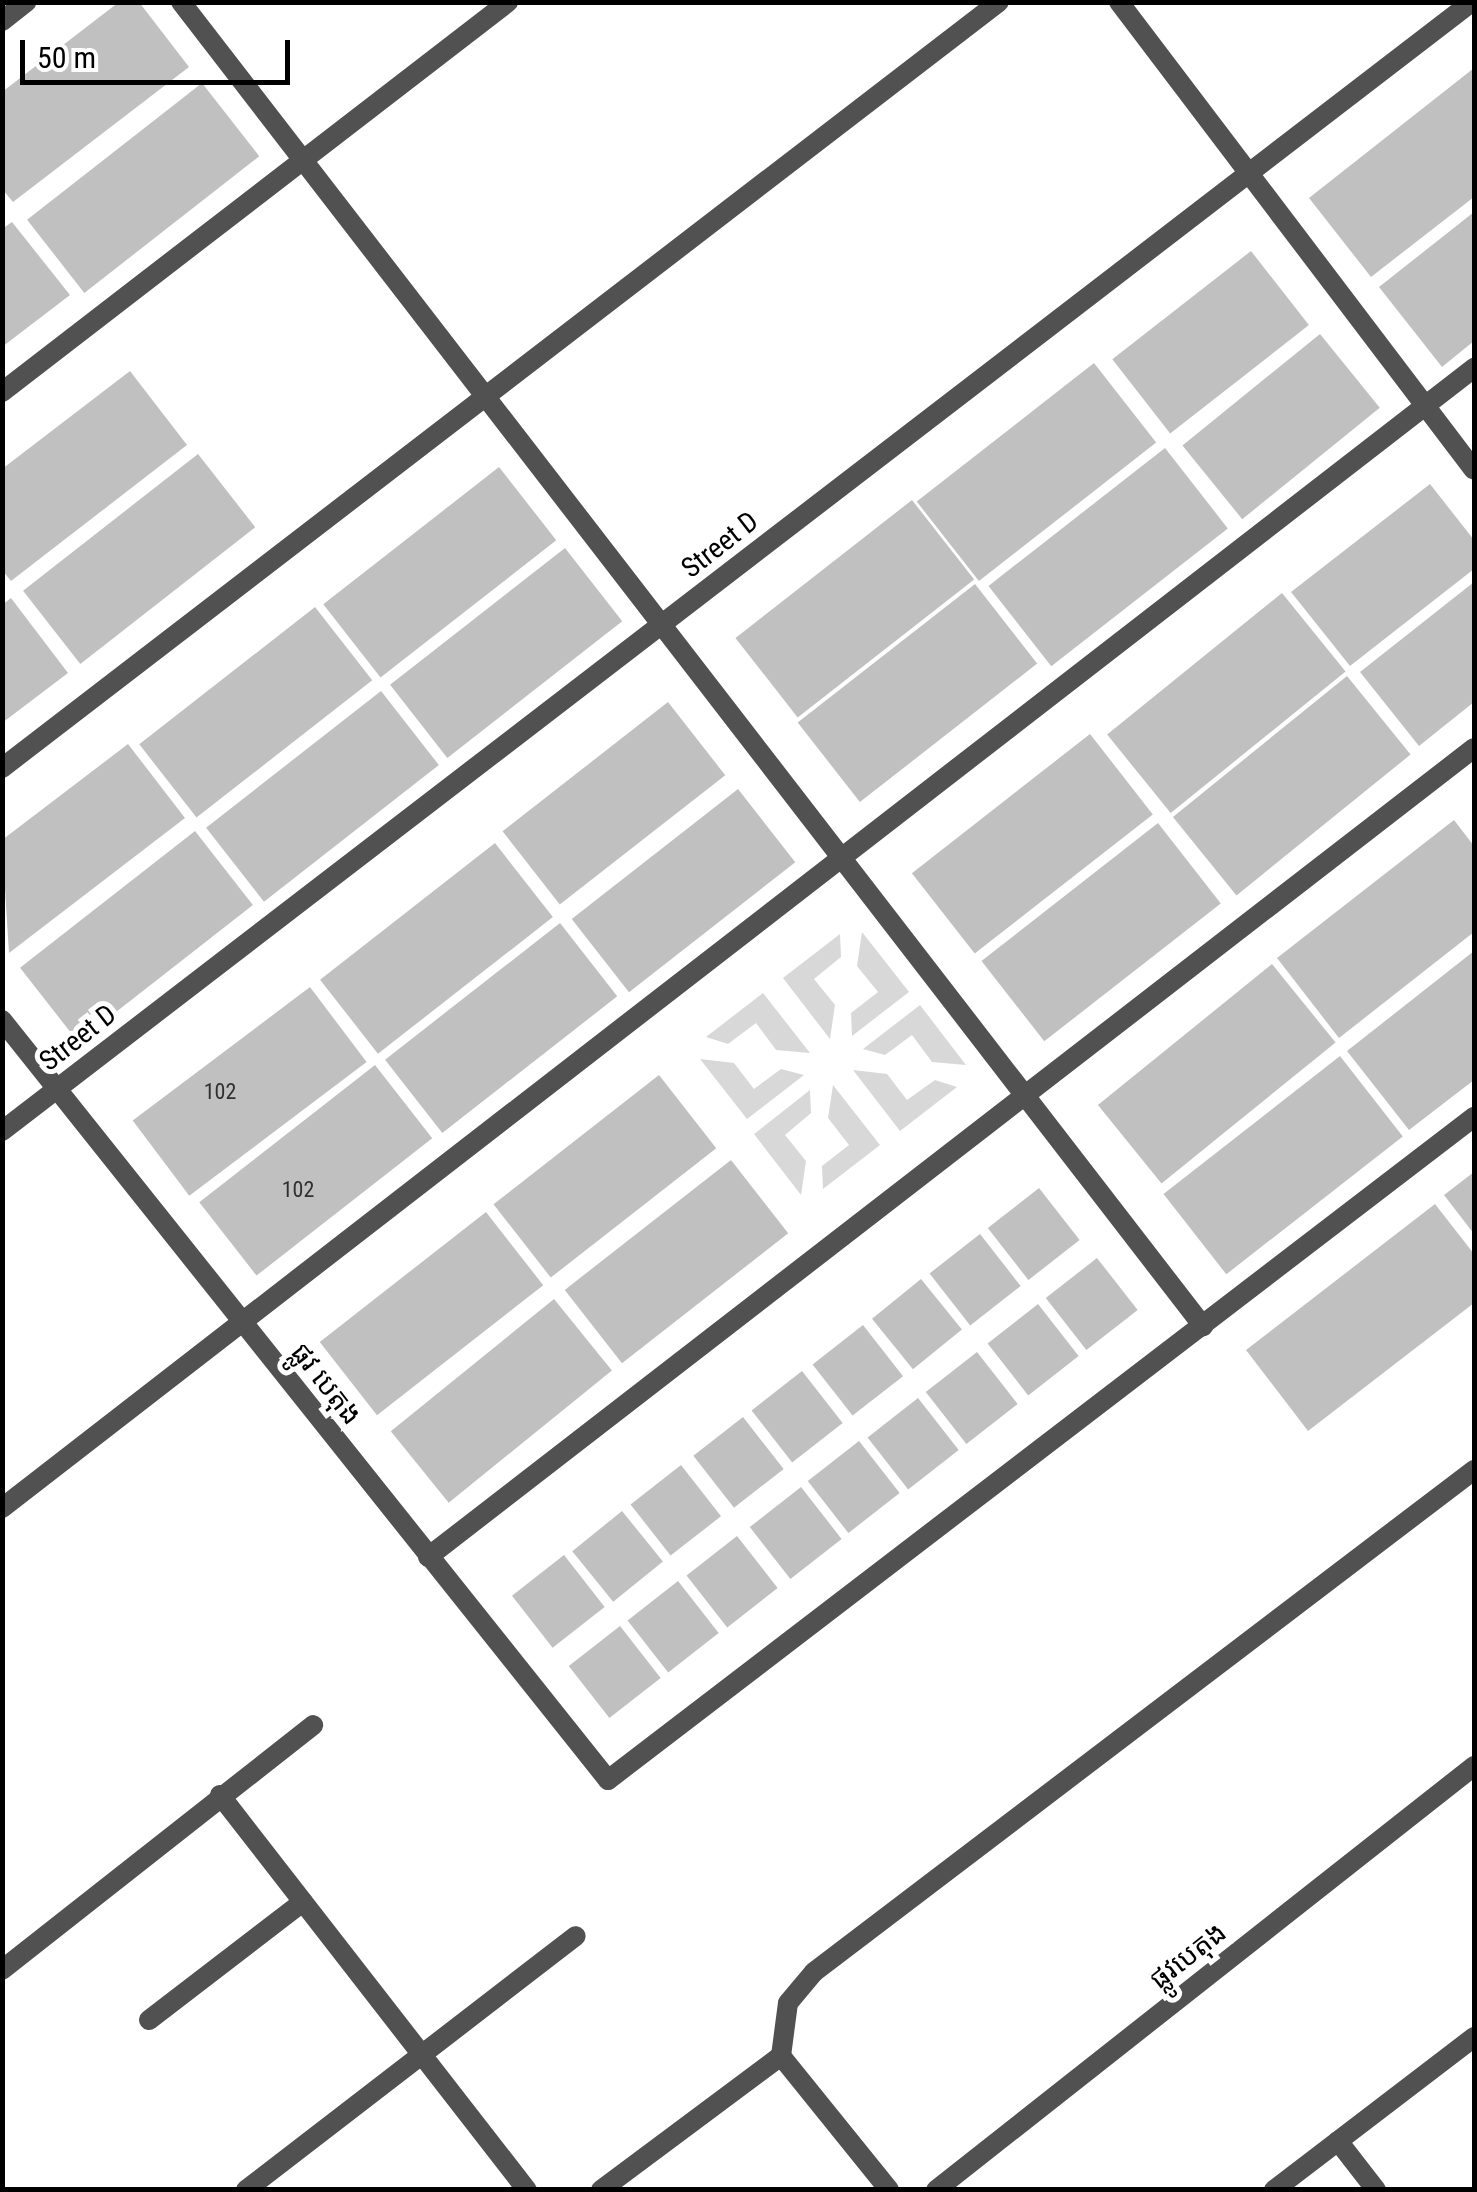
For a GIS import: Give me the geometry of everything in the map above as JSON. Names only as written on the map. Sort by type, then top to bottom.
[{"type":"street","points":[[2,21],[26,2]]},
{"type":"street","points":[[181,2],[1203,1326],[1474,1116]]},
{"type":"street","points":[[2,392],[508,2]]},
{"type":"street","points":[[2,768],[999,2]]},
{"type":"street","points":[[1119,2],[1474,470]]},
{"type":"street","name":"Street D","points":[[2,1131],[1472,2]]},
{"type":"street","points":[[2,1508],[1474,368]]},
{"type":"street","points":[[428,1558],[1474,748]]},
{"type":"street","name":"ផ្លូវ បេតុង","points":[[2,1020],[608,1780],[1203,1326]]},
{"type":"street","points":[[601,2190],[781,2056],[788,2004],[814,1972],[1474,1470]]},
{"type":"street","points":[[2,1970],[313,1725]]},
{"type":"street","name":"ផ្លូវបេតុង","points":[[936,2190],[1474,1766]]},
{"type":"street","points":[[220,1795],[528,2190]]},
{"type":"street","points":[[148,2020],[303,1902]]},
{"type":"street","points":[[246,2190],[576,1936]]},
{"type":"street","points":[[1274,2190],[1474,2037]]},
{"type":"street","points":[[781,2056],[888,2190]]},
{"type":"street","points":[[1338,2141],[1376,2190]]},
{"type":"shaded area","points":[[862,932],[909,992],[852,1036],[851,1013],[878,992],[857,966]]},
{"type":"shaded area","points":[[840,934],[841,957],[814,979],[835,1005],[830,1039],[783,978]]},
{"type":"shaded area","points":[[763,993],[810,1053],[776,1050],[756,1023],[728,1044],[706,1037]]},
{"type":"shaded area","points":[[920,1005],[966,1065],[932,1062],[912,1035],[885,1055],[863,1049]]},
{"type":"shaded area","points":[[700,1059],[734,1063],[754,1089],[781,1069],[804,1075],[747,1119]]},
{"type":"shaded area","points":[[853,1070],[887,1074],[907,1100],[935,1080],[957,1087],[900,1131]]},
{"type":"shaded area","points":[[833,1085],[880,1145],[823,1189],[822,1166],[849,1145],[828,1118]]},
{"type":"shaded area","points":[[810,1090],[811,1113],[785,1135],[806,1161],[801,1195],[754,1134]]},
{"type":"building","points":[[119,2],[139,2],[189,67],[13,202],[2,189],[2,92]]},
{"type":"building","points":[[1474,68],[1474,197],[1371,277],[1309,198]]},
{"type":"building","points":[[202,83],[259,156],[84,293],[27,220]]},
{"type":"building","points":[[1474,212],[1474,341],[1442,367],[1379,287]]},
{"type":"building","points":[[12,222],[70,295],[2,347],[2,229]]},
{"type":"building","points":[[1251,251],[1309,325],[1170,433],[1112,359]]},
{"type":"building","points":[[1320,334],[1380,408],[1242,519],[1182,445]]},
{"type":"building","points":[[1094,363],[1156,443],[979,581],[917,502]]},
{"type":"building","points":[[130,371],[187,445],[11,581],[2,570],[2,469]]},
{"type":"building","points":[[1165,448],[1228,528],[1051,666],[988,586]]},
{"type":"building","points":[[198,454],[255,527],[80,664],[23,591]]},
{"type":"building","points":[[499,467],[556,540],[381,678],[323,604]]},
{"type":"building","points":[[1430,484],[1474,540],[1474,569],[1350,666],[1291,592]]},
{"type":"building","points":[[912,500],[974,580],[798,717],[735,638]]},
{"type":"building","points":[[565,548],[622,621],[447,758],[390,685]]},
{"type":"building","points":[[1474,582],[1474,702],[1419,746],[1360,672]]},
{"type":"building","points":[[975,584],[1037,664],[860,802],[798,723]]},
{"type":"building","points":[[1282,593],[1346,671],[1171,813],[1107,735]]},
{"type":"building","points":[[11,598],[68,673],[2,723],[2,605]]},
{"type":"building","points":[[315,607],[372,680],[197,818],[139,744]]},
{"type":"building","points":[[1347,676],[1411,754],[1236,895],[1173,817]]},
{"type":"building","points":[[381,691],[439,765],[264,902],[206,828]]},
{"type":"building","points":[[668,702],[725,775],[560,905],[503,831]]},
{"type":"building","points":[[1090,734],[1153,814],[975,954],[912,873]]},
{"type":"building","points":[[128,744],[185,818],[9,953],[2,840]]},
{"type":"building","points":[[738,789],[795,862],[629,992],[572,919]]},
{"type":"building","points":[[1454,820],[1474,846],[1474,932],[1339,1038],[1277,958]]},
{"type":"building","points":[[1158,823],[1221,903],[1044,1041],[981,961]]},
{"type":"building","points":[[195,831],[253,905],[78,1042],[20,968]]},
{"type":"building","points":[[495,843],[553,917],[378,1054],[320,980]]},
{"type":"building","points":[[560,923],[617,996],[442,1133],[385,1060]]},
{"type":"building","points":[[1474,951],[1474,1080],[1409,1130],[1347,1051]]},
{"type":"building","points":[[1272,964],[1336,1042],[1161,1183],[1098,1105]]},
{"type":"building","points":[[310,987],[367,1062],[189,1196],[133,1121]]},
{"type":"building","points":[[1340,1056],[1403,1136],[1226,1274],[1163,1194]]},
{"type":"building","points":[[375,1065],[432,1138],[257,1276],[199,1202]]},
{"type":"building","points":[[659,1075],[716,1148],[551,1278],[494,1204]]},
{"type":"building","points":[[731,1160],[788,1233],[622,1363],[565,1290]]},
{"type":"building","points":[[1474,1172],[1474,1234],[1444,1195]]},
{"type":"building","points":[[1039,1188],[1080,1240],[1028,1280],[988,1228]]},
{"type":"building","points":[[1435,1204],[1474,1254],[1474,1303],[1308,1431],[1246,1350]]},
{"type":"building","points":[[486,1212],[543,1285],[377,1415],[320,1342]]},
{"type":"building","points":[[980,1234],[1021,1286],[970,1325],[930,1273]]},
{"type":"building","points":[[1097,1258],[1138,1310],[1086,1350],[1046,1298]]},
{"type":"building","points":[[921,1279],[962,1330],[913,1369],[872,1319]]},
{"type":"building","points":[[554,1299],[612,1370],[449,1503],[391,1431]]},
{"type":"building","points":[[1038,1304],[1079,1356],[1028,1395],[988,1343]]},
{"type":"building","points":[[863,1325],[903,1376],[853,1416],[813,1364]]},
{"type":"building","points":[[977,1352],[1018,1404],[966,1444],[926,1392]]},
{"type":"building","points":[[802,1371],[843,1423],[792,1462],[752,1410]]},
{"type":"building","points":[[918,1398],[959,1450],[908,1489],[868,1437]]},
{"type":"building","points":[[743,1417],[784,1469],[734,1508],[693,1456]]},
{"type":"building","points":[[859,1441],[900,1493],[848,1533],[808,1481]]},
{"type":"building","points":[[681,1465],[721,1516],[671,1556],[631,1504]]},
{"type":"building","points":[[801,1487],[842,1539],[790,1579],[750,1527]]},
{"type":"building","points":[[622,1511],[663,1562],[613,1602],[572,1551]]},
{"type":"building","points":[[737,1536],[778,1588],[727,1627],[687,1575]]},
{"type":"building","points":[[564,1555],[605,1607],[553,1648],[512,1596]]},
{"type":"building","points":[[678,1581],[719,1633],[668,1672],[628,1620]]},
{"type":"building","points":[[620,1626],[661,1678],[609,1718],[569,1666]]}]
